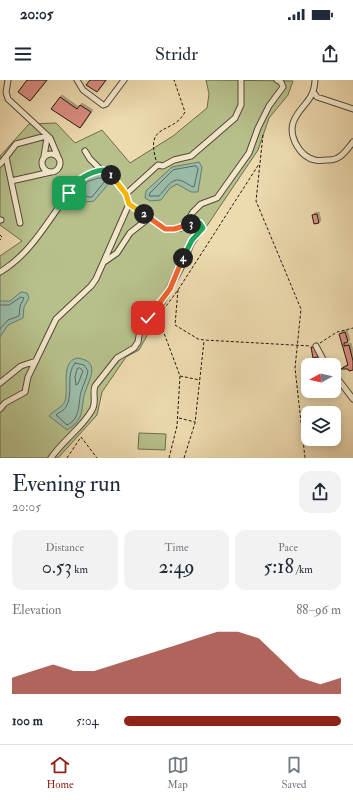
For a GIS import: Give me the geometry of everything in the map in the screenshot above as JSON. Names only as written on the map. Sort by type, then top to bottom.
[{"type":"street","points":[[8,80],[6,92],[8,100],[47,137],[50,138],[59,159],[59,167],[51,171],[11,180]]},
{"type":"street","points":[[77,80],[83,90],[104,105],[124,80]]},
{"type":"street","points":[[126,194],[158,165],[163,166],[174,160],[191,156],[235,118],[241,105],[241,80]]},
{"type":"street","points":[[85,151],[90,159],[110,174],[126,194],[129,204],[165,229],[181,228],[186,224],[193,212],[201,204],[217,198],[249,153],[258,128],[269,106],[283,88],[281,82],[277,80]]},
{"type":"street","points":[[315,80],[314,93],[294,123],[292,133],[297,146],[304,154],[313,160],[330,161],[341,157],[353,142]]},
{"type":"street","points":[[314,93],[318,97],[353,110]]},
{"type":"street","points":[[0,164],[16,144],[47,137]]},
{"type":"street","points":[[47,137],[46,152],[43,159],[44,167],[51,171]]},
{"type":"street","points":[[43,159],[50,154],[55,155],[59,159]]},
{"type":"street","points":[[6,157],[20,224]]},
{"type":"street","points":[[0,272],[12,264],[28,248],[69,193],[72,186],[93,171],[103,170]]},
{"type":"street","points":[[0,409],[5,403],[26,392],[28,377],[56,319],[91,286],[104,262],[108,249],[129,204]]},
{"type":"street","points":[[104,262],[117,253],[130,233],[149,218]]},
{"type":"street","points":[[51,458],[69,435],[86,419],[95,404],[93,390],[95,386],[117,358],[134,348],[138,342],[140,330],[170,289],[192,240],[203,228],[200,223],[186,224]]},
{"type":"street","points":[[316,346],[322,358]]},
{"type":"street","points":[[0,383],[21,366],[36,361]]},
{"type":"street","points":[[341,383],[353,399]]},
{"type":"path","points":[[158,165],[152,146],[156,136],[180,118],[185,112],[174,80]]},
{"type":"path","points":[[263,135],[256,201],[301,309],[296,345],[295,368],[305,458]]},
{"type":"path","points":[[168,458],[177,426],[180,376],[158,317],[178,290],[260,163]]},
{"type":"path","points":[[0,235],[2,237],[0,240]]},
{"type":"path","points":[[178,290],[175,325],[198,339],[316,346],[337,332],[353,328]]},
{"type":"path","points":[[184,458],[195,422],[201,380],[204,340]]},
{"type":"path","points":[[180,376],[201,380]]},
{"type":"path","points":[[178,417],[195,422]]},
{"type":"path","points":[[67,458],[81,437],[97,458]]},
{"type":"green space","points":[[206,80],[293,81],[288,95],[269,118],[258,150],[194,245],[183,271],[139,350],[126,357],[102,392],[97,415],[58,458],[0,458],[0,256],[22,241],[0,225],[0,156],[29,124],[56,123],[75,143],[102,130],[130,163],[173,136],[207,108],[209,94]]},
{"type":"green space","points":[[139,433],[166,434],[165,450],[138,449]]},
{"type":"water","points":[[199,162],[202,167],[198,192],[191,192],[177,184],[170,188],[161,200],[150,201],[145,198],[146,191],[172,167]]},
{"type":"water","points":[[94,174],[106,175],[110,182],[94,201],[87,202],[73,195],[74,187],[80,186],[85,178]]},
{"type":"water","points":[[21,292],[27,293],[29,298],[24,307],[23,318],[8,325],[0,337],[0,301],[10,301]]},
{"type":"water","points":[[77,358],[89,363],[92,371],[85,392],[80,417],[73,426],[67,430],[49,416],[65,401],[67,370],[72,361]]},
{"type":"building","points":[[27,80],[47,80],[30,101],[18,92]]},
{"type":"building","points":[[90,80],[106,80],[97,92],[86,85]]},
{"type":"building","points":[[60,97],[77,109],[80,105],[91,112],[80,128],[51,109]]},
{"type":"building","points":[[317,214],[319,223],[314,224],[312,215]]},
{"type":"building","points":[[345,332],[348,342],[344,343],[344,346],[349,345],[353,361],[353,370],[349,371],[348,369],[341,369],[348,365],[339,334]]},
{"type":"building","points":[[311,347],[317,348],[318,357],[313,358]]},
{"type":"route","points":[[69,193],[72,186],[78,183],[82,178],[93,171],[103,170],[110,174],[126,194],[129,204],[165,229],[181,228],[186,224],[200,223],[203,225],[202,230],[192,240],[170,289],[148,318]]}]
